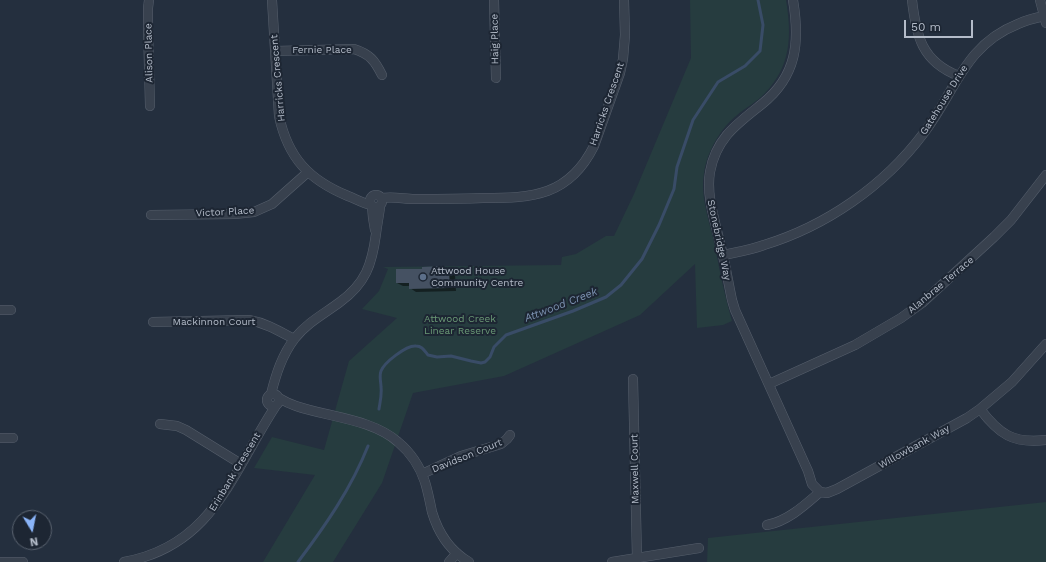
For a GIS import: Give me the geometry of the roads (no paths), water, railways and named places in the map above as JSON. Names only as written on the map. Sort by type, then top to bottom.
[{"type":"street","name":"Alison Place","points":[[150,0],[148,8],[148,28],[150,106]]},
{"type":"street","name":"Harricks Crescent","points":[[272,0],[278,102],[282,129],[287,144],[308,172],[328,187],[350,196],[364,204],[376,203],[398,197],[408,199],[511,198],[530,196],[543,193],[557,187],[570,178],[589,157],[620,73],[623,59],[624,0]]},
{"type":"street","name":"Haig Place","points":[[494,0],[496,78]]},
{"type":"street","name":"Stonebridge Way","points":[[793,0],[797,38],[794,55],[787,72],[774,92],[763,104],[724,137],[713,161],[710,173],[709,193],[735,310],[812,484],[820,492]]},
{"type":"street","points":[[912,0],[916,27],[924,49],[940,67],[959,76]]},
{"type":"street","points":[[1040,0],[1045,19]]},
{"type":"street","name":"Gatehouse Drive","points":[[723,255],[765,245],[795,233],[838,211],[864,193],[885,175],[923,135],[944,104],[968,61],[990,40],[1018,24],[1045,19]]},
{"type":"street","name":"Fernie Place","points":[[275,51],[354,49],[369,56],[376,63],[382,75]]},
{"type":"street","name":"Victor Place","points":[[151,215],[235,214],[254,212],[272,204],[308,172]]},
{"type":"street","name":"Alanbrae Terrace","points":[[769,384],[855,345],[901,318],[922,303],[976,255],[998,233],[1046,175]]},
{"type":"street","name":"Erinbank Crescent","points":[[124,562],[157,558],[183,539],[201,523],[217,503],[263,426],[274,401],[277,372],[283,356],[294,339],[306,326],[340,302],[358,286],[370,266],[379,218],[376,203]]},
{"type":"street","points":[[0,310],[11,310]]},
{"type":"street","name":"Mackinnon Court","points":[[153,322],[249,320],[261,322],[294,339]]},
{"type":"street","name":"Willowbank Way","points":[[768,525],[786,518],[820,492],[827,493],[837,489],[967,418],[1012,382],[1046,344]]},
{"type":"street","name":"Maxwell Court","points":[[633,379],[637,558]]},
{"type":"street","points":[[274,401],[375,428],[399,442],[407,450],[422,474],[435,521],[441,533],[456,553],[469,562]]},
{"type":"street","points":[[980,409],[992,424],[1009,436],[1030,442],[1046,440]]},
{"type":"street","points":[[160,424],[177,426],[186,430],[241,464]]},
{"type":"street","name":"Davidson Court","points":[[422,474],[462,456],[501,444],[510,435]]},
{"type":"street","points":[[0,438],[12,438]]},
{"type":"street","points":[[612,562],[699,548]]},
{"type":"street","points":[[449,562],[456,553]]},
{"type":"street","points":[[0,562],[23,562]]},
{"type":"waterway","name":"Attwood Creek","points":[[379,409],[381,371],[391,359],[401,351],[412,346],[418,346],[428,355],[437,357],[451,356],[481,363],[485,362],[490,357],[494,347],[506,335],[573,311],[606,297],[621,285],[642,259],[659,225],[674,189],[677,167],[693,120],[718,82],[745,66],[760,51],[763,25],[758,0]]},
{"type":"waterway","name":"Attwood Creek","points":[[298,562],[337,507],[354,477],[368,446]]},
{"type":"place","name":"Attwood House Community Centre","points":[[423,277]]},
{"type":"park label","name":"Attwood Creek Linear Reserve","points":[[460,324]]}]
